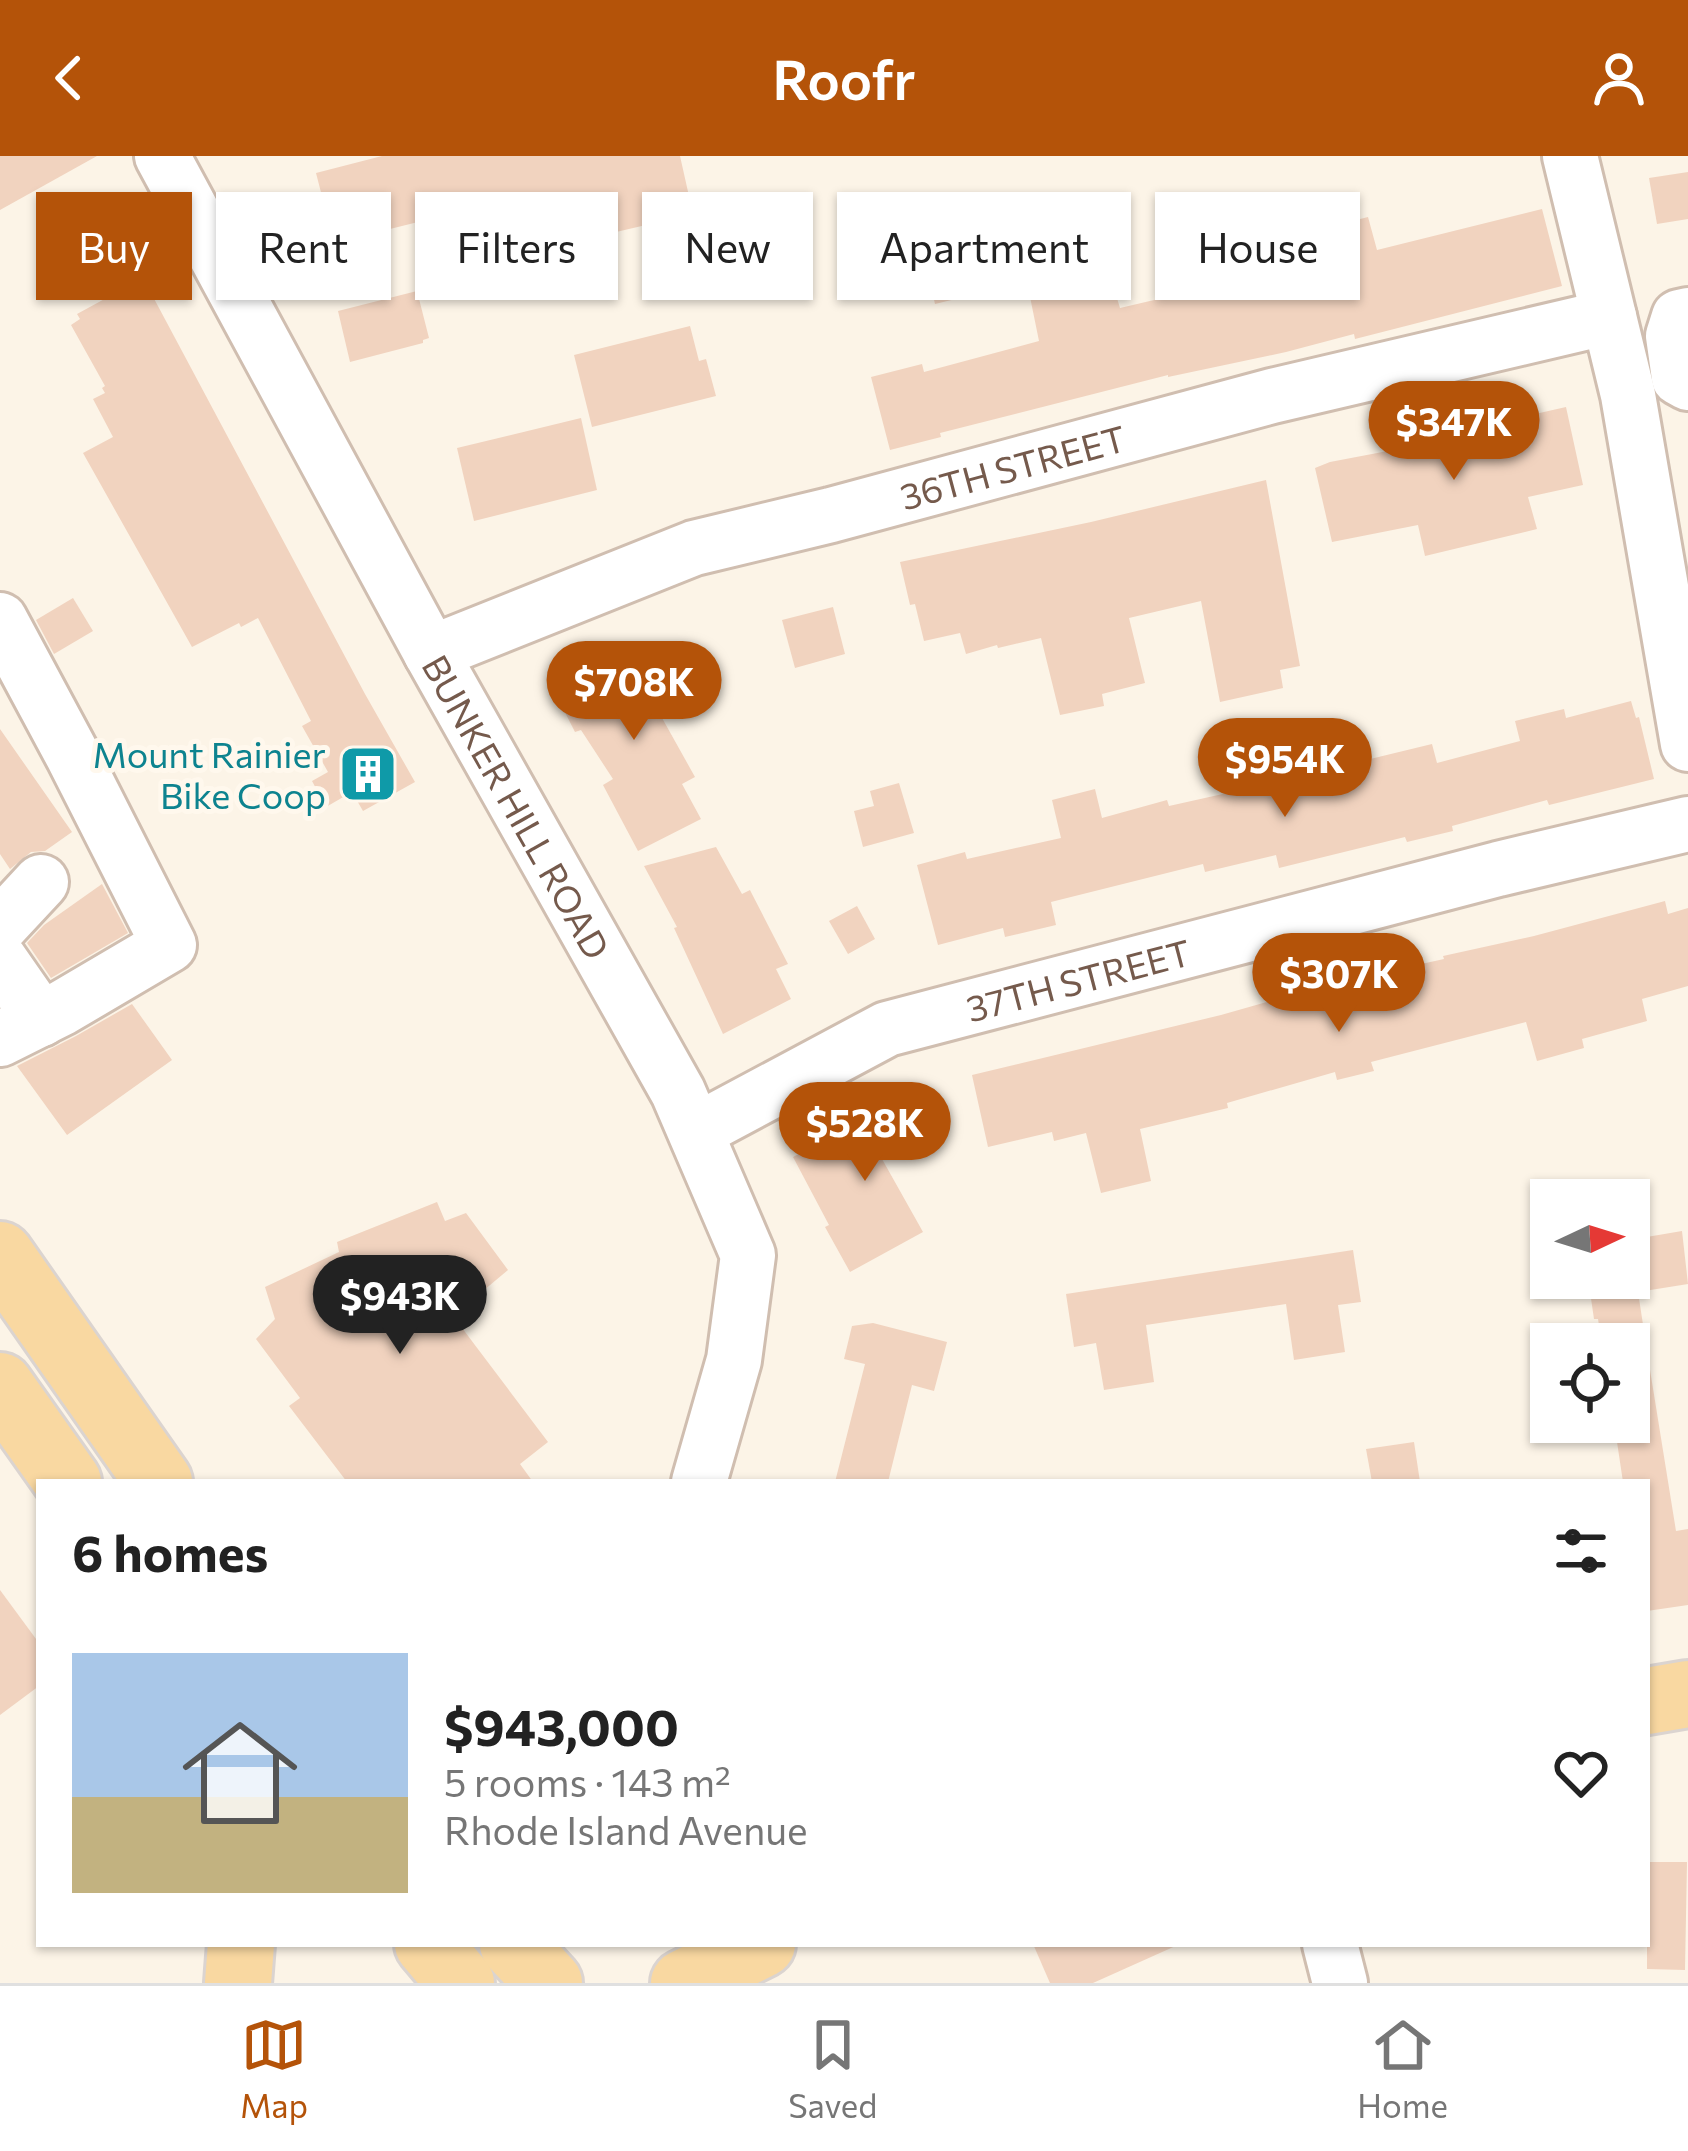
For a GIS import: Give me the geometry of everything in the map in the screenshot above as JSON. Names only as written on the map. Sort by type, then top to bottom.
[{"type":"main road","points":[[0,1255],[157,1479]]},
{"type":"main road","points":[[0,1386],[66,1479]]},
{"type":"main road","points":[[1650,1700],[1688,1694]]},
{"type":"main road","points":[[238,1983],[241,1947]]},
{"type":"main road","points":[[431,1947],[461,1983]]},
{"type":"main road","points":[[516,1947],[549,1983]]},
{"type":"street","name":"BUNKER HILL ROAD","points":[[162,156],[430,653],[664,1068],[748,1255],[734,1360],[700,1479]]},
{"type":"street","points":[[1570,156],[1628,395],[1688,744]]},
{"type":"street","points":[[1688,315],[1679,317],[1673,336],[1679,378],[1688,383]]},
{"type":"street","name":"36TH STREET","points":[[430,653],[694,548],[1272,396],[1610,317]]},
{"type":"street","points":[[0,620],[169,945],[20,1029],[0,960]]},
{"type":"street","name":"37TH STREET","points":[[696,1131],[887,1029],[1688,824]]},
{"type":"street","points":[[0,926],[41,882]]},
{"type":"street","points":[[1331,1947],[1340,1983]]},
{"type":"building","points":[[0,156],[97,156],[0,210]]},
{"type":"building","points":[[382,156],[680,156],[688,192],[642,192],[642,226],[618,232],[618,192],[415,192],[415,223],[391,229],[391,192],[321,192],[316,173]]},
{"type":"building","points":[[1688,172],[1688,219],[1657,224],[1649,178]]},
{"type":"building","points":[[1542,209],[1562,286],[1355,339],[1354,334],[1168,375],[890,450],[871,377],[922,364],[924,372],[1039,341],[1031,300],[1118,300],[1120,308],[1155,300],[1360,300],[1360,219],[1368,217],[1377,250]]},
{"type":"building","points":[[415,292],[429,338],[350,362],[338,311]]},
{"type":"building","points":[[103,300],[155,300],[415,782],[363,811],[352,792],[326,807],[312,781],[328,772],[302,726],[311,721],[258,618],[192,647],[83,453],[113,437],[93,399],[105,393],[105,386],[71,325],[80,319],[77,314]]},
{"type":"building","points":[[690,326],[699,361],[706,359],[716,396],[592,427],[574,355]]},
{"type":"building","points":[[1566,407],[1583,485],[1528,497],[1537,529],[1425,556],[1418,525],[1332,542],[1315,468]]},
{"type":"building","points":[[581,418],[597,490],[474,521],[457,448]]},
{"type":"building","points":[[1266,480],[1300,666],[1280,670],[1283,688],[1220,702],[1201,601],[1129,618],[1145,683],[1102,694],[1104,706],[1060,715],[1041,638],[966,654],[960,633],[924,641],[900,562]]},
{"type":"building","points":[[73,598],[93,631],[54,654],[36,620]]},
{"type":"building","points":[[833,607],[845,654],[795,668],[782,620]]},
{"type":"building","points":[[675,652],[689,682],[652,700],[695,777],[682,784],[701,819],[638,851],[603,785],[613,779],[581,730],[575,732],[550,683],[585,664],[589,672],[616,659],[625,677]]},
{"type":"building","points":[[1631,701],[1654,779],[1549,805],[1547,800],[1452,826],[1453,831],[1407,842],[1405,837],[1279,868],[1276,855],[1205,872],[1203,864],[1051,902],[1056,925],[1005,937],[1003,928],[938,945],[917,865],[965,852],[967,859],[1061,838],[1052,800],[1095,789],[1102,818],[1167,800],[1169,806],[1330,770],[1327,761],[1360,752],[1362,761],[1432,744],[1437,763],[1520,741],[1515,721],[1564,709],[1566,718]]},
{"type":"building","points":[[0,729],[72,832],[45,851],[31,852],[10,869],[0,854]]},
{"type":"building","points":[[899,783],[914,833],[863,847],[854,811],[874,806],[870,791]]},
{"type":"building","points":[[716,847],[742,894],[750,890],[788,964],[776,969],[791,999],[723,1034],[677,927],[644,866]]},
{"type":"building","points":[[102,884],[128,933],[51,978],[27,943],[44,925]]},
{"type":"building","points":[[1665,901],[1668,914],[1688,908],[1688,986],[1642,999],[1647,1021],[1582,1039],[1584,1048],[1537,1061],[1526,1022],[1371,1062],[1374,1071],[1337,1080],[1335,1072],[1227,1103],[1228,1108],[1140,1129],[1151,1181],[1101,1193],[1086,1133],[1054,1141],[1052,1132],[988,1147],[972,1075]]},
{"type":"building","points":[[857,906],[875,939],[848,954],[829,921]]},
{"type":"building","points":[[132,1004],[172,1060],[67,1135],[17,1066]]},
{"type":"building","points":[[921,1098],[938,1130],[882,1159],[923,1232],[850,1272],[793,1157],[866,1119],[869,1125]]},
{"type":"building","points":[[437,1202],[445,1221],[466,1213],[508,1270],[453,1316],[548,1442],[520,1464],[531,1479],[345,1479],[289,1406],[300,1398],[256,1339],[275,1319],[265,1287],[339,1252],[337,1242]]},
{"type":"building","points":[[1682,1231],[1688,1284],[1650,1290],[1650,1236]]},
{"type":"building","points":[[1353,1250],[1361,1302],[1338,1305],[1345,1352],[1294,1360],[1286,1304],[1146,1325],[1154,1382],[1104,1390],[1096,1343],[1074,1347],[1066,1294]]},
{"type":"building","points":[[1591,1299],[1639,1299],[1643,1323],[1599,1323]]},
{"type":"building","points":[[873,1323],[947,1342],[934,1391],[912,1385],[889,1479],[836,1479],[865,1364],[844,1359],[852,1326]]},
{"type":"building","points":[[1650,1370],[1676,1531],[1688,1529],[1688,1605],[1650,1611],[1650,1479],[1623,1479],[1617,1443],[1650,1443]]},
{"type":"building","points":[[1414,1442],[1420,1479],[1371,1479],[1366,1449]]},
{"type":"building","points":[[0,1590],[36,1639],[36,1688],[0,1715]]},
{"type":"building","points":[[1650,1862],[1687,1862],[1685,1970],[1647,1969]]},
{"type":"building","points":[[1034,1947],[1173,1947],[1093,1983],[1050,1983]]},
{"type":"place","name":"Mount Rainier Bike Coop","points":[[368,774]]}]
